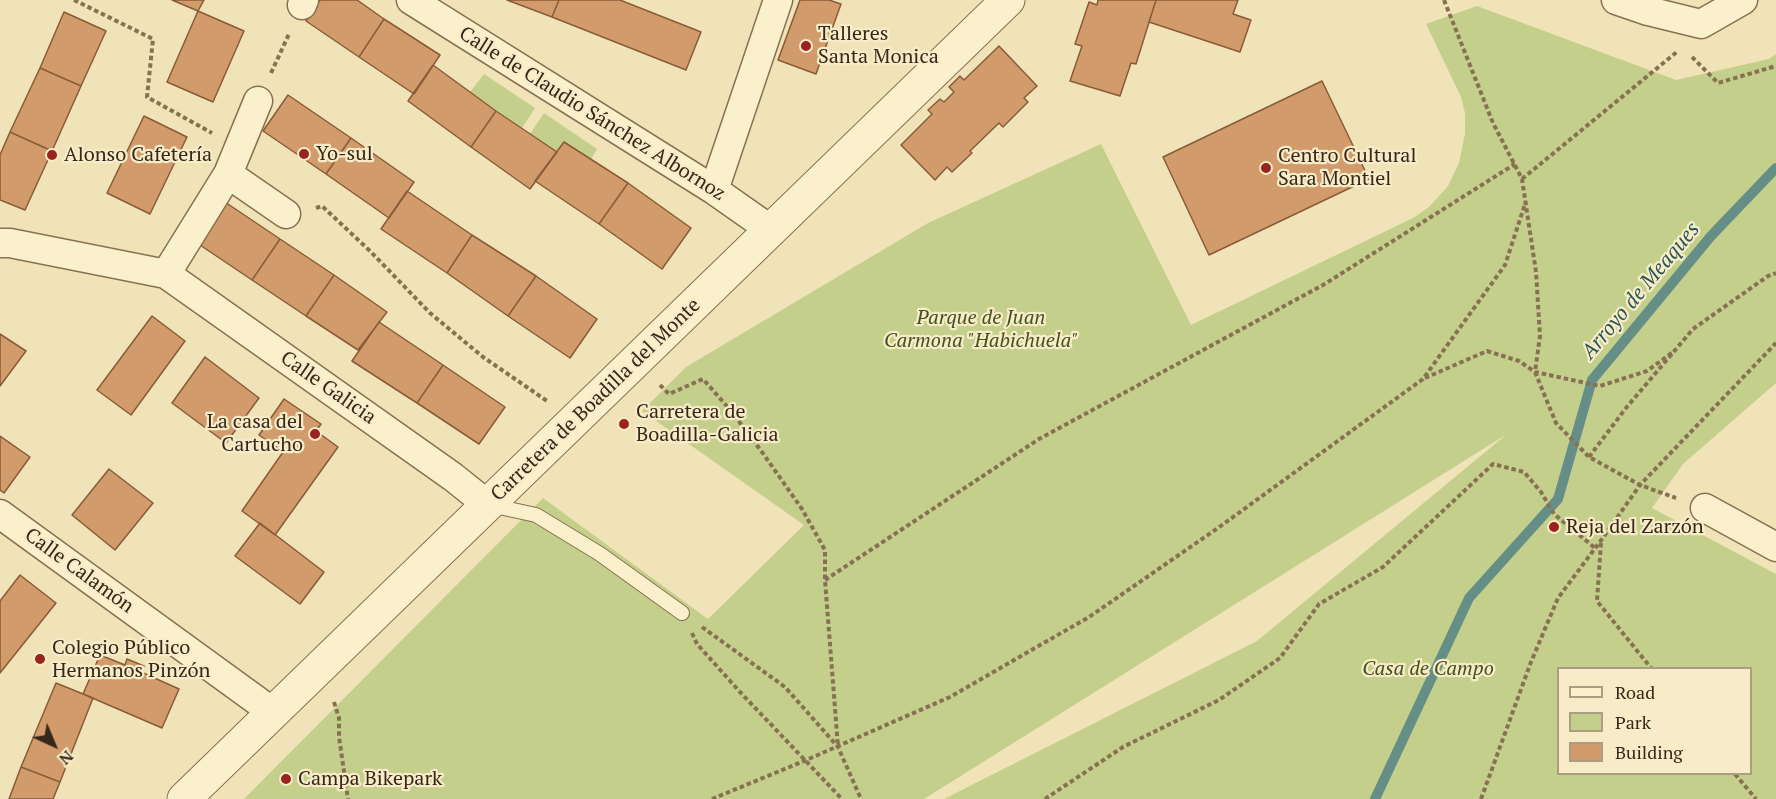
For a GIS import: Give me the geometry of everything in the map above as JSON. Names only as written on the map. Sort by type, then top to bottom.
[{"type":"street","name":"Calle de Claudio Sánchez Albornoz","points":[[411,0],[714,190],[771,230]]},
{"type":"street","points":[[714,190],[778,0]]},
{"type":"street","name":"Carretera de Boadilla del Monte","points":[[184,799],[1008,0]]},
{"type":"street","points":[[1616,0],[1648,11],[1701,24],[1743,0]]},
{"type":"street","points":[[166,274],[233,161],[258,102]]},
{"type":"street","points":[[233,161],[286,214]]},
{"type":"street","name":"Calle Galicia","points":[[0,243],[10,243],[166,274],[453,477],[488,505]]},
{"type":"street","points":[[1705,508],[1776,547]]},
{"type":"street","name":"Calle Calamón","points":[[0,514],[274,713]]},
{"type":"lane","points":[[488,505],[536,514],[600,554],[682,613]]},
{"type":"path","points":[[74,0],[153,39],[147,97],[233,161]]},
{"type":"path","points":[[1444,0],[1492,123],[1522,179],[1536,272],[1540,336],[1535,372],[1556,423],[1589,457],[1640,485]]},
{"type":"path","points":[[258,102],[303,2]]},
{"type":"path","points":[[1522,179],[1683,47]]},
{"type":"path","points":[[825,580],[1040,439],[1323,285],[1515,165]]},
{"type":"path","points":[[1423,379],[1505,265],[1526,201]]},
{"type":"path","points":[[286,214],[322,206],[370,250],[430,313],[483,357],[575,420]]},
{"type":"path","points":[[1589,457],[1626,408],[1693,329],[1768,276],[1776,273]]},
{"type":"path","points":[[1482,799],[1531,662],[1558,598],[1640,485],[1776,343]]},
{"type":"path","points":[[712,799],[838,747],[950,697],[1089,617],[1218,528],[1423,379],[1487,351],[1519,361],[1535,372],[1600,386],[1647,371],[1673,352]]},
{"type":"path","points":[[636,361],[669,394],[703,379],[732,412],[802,509],[825,550],[825,580],[838,747]]},
{"type":"path","points":[[1045,799],[1123,747],[1219,700],[1280,658],[1319,604],[1383,567],[1493,464],[1524,472],[1541,492],[1554,514],[1595,548]]},
{"type":"path","points":[[1602,539],[1596,602],[1649,667]]},
{"type":"path","points":[[682,613],[785,687],[838,747],[861,799]]},
{"type":"path","points":[[682,613],[697,644],[842,799]]},
{"type":"path","points":[[324,664],[339,718],[339,737],[348,799]]},
{"type":"path","points":[[1736,775],[1756,799]]},
{"type":"green space","points":[[1477,6],[1676,80],[1769,59],[1776,54],[1776,383],[1683,464],[1652,508],[1776,574],[1776,799],[944,799],[1257,641],[1507,434],[924,799],[244,799],[543,498],[708,619],[804,525],[642,411],[686,367],[928,223],[1101,144],[1191,325],[1413,218],[1429,207],[1448,186],[1459,163],[1465,134],[1465,113],[1461,97],[1426,24]]},
{"type":"green space","points":[[484,74],[535,108],[522,128],[470,92]]},
{"type":"green space","points":[[544,113],[597,149],[591,159],[564,142],[557,152],[530,134]]},
{"type":"building","points":[[172,0],[204,0],[198,11]]},
{"type":"building","points":[[320,0],[357,0],[384,19],[359,57],[306,21]]},
{"type":"building","points":[[507,0],[559,0],[552,17]]},
{"type":"building","points":[[559,0],[620,0],[701,32],[686,70],[552,17]]},
{"type":"building","points":[[800,0],[829,0],[841,4],[816,74],[778,60]]},
{"type":"building","points":[[1098,0],[1156,0],[1136,64],[1131,63],[1120,96],[1070,81],[1082,46],[1075,44],[1089,2],[1097,5]]},
{"type":"building","points":[[1156,0],[1238,0],[1233,14],[1251,20],[1240,52],[1149,22]]},
{"type":"building","points":[[198,11],[244,31],[213,102],[167,82]]},
{"type":"building","points":[[64,12],[106,31],[81,86],[40,68]]},
{"type":"building","points":[[384,19],[440,55],[414,94],[359,57]]},
{"type":"building","points":[[999,46],[1037,86],[1024,98],[1028,102],[1003,127],[999,123],[952,172],[947,167],[935,180],[901,145],[932,114],[928,110],[940,99],[944,102],[954,92],[949,87],[960,76],[964,80]]},
{"type":"building","points":[[433,65],[496,111],[471,147],[408,101]]},
{"type":"building","points":[[40,68],[81,86],[52,151],[10,132]]},
{"type":"building","name":"Centro Cultural Sara Montiel","points":[[1322,81],[1369,179],[1209,255],[1163,157]]},
{"type":"building","points":[[288,95],[351,138],[326,174],[263,131]]},
{"type":"building","points":[[496,111],[557,152],[530,189],[471,147]]},
{"type":"building","points":[[144,116],[187,137],[150,214],[107,193]]},
{"type":"building","points":[[10,132],[52,151],[25,210],[0,200],[0,155]]},
{"type":"building","points":[[351,138],[414,182],[389,218],[326,174]]},
{"type":"building","points":[[564,142],[628,183],[599,224],[535,181]]},
{"type":"building","points":[[628,183],[691,228],[662,269],[599,224]]},
{"type":"building","points":[[407,191],[472,235],[447,273],[381,229]]},
{"type":"building","points":[[225,202],[280,239],[252,280],[197,243]]},
{"type":"building","points":[[472,235],[536,276],[508,316],[447,273]]},
{"type":"building","points":[[280,239],[334,275],[306,316],[252,280]]},
{"type":"building","points":[[334,275],[387,312],[358,350],[306,316]]},
{"type":"building","points":[[536,276],[597,319],[570,358],[508,316]]},
{"type":"building","points":[[152,316],[185,341],[131,415],[97,390]]},
{"type":"building","points":[[379,322],[443,365],[417,403],[352,361]]},
{"type":"building","points":[[0,334],[26,351],[0,386]]},
{"type":"building","points":[[205,357],[259,398],[226,443],[172,403]]},
{"type":"building","points":[[443,365],[505,407],[479,444],[417,403]]},
{"type":"building","points":[[284,399],[321,424],[316,431],[338,447],[275,535],[242,511],[283,452],[259,435]]},
{"type":"building","points":[[0,436],[30,457],[4,493],[0,490]]},
{"type":"building","points":[[109,469],[153,503],[115,550],[72,515]]},
{"type":"building","points":[[260,523],[324,572],[300,604],[235,556]]},
{"type":"building","points":[[20,575],[56,603],[0,673],[0,601]]},
{"type":"building","points":[[100,655],[125,665],[127,659],[144,666],[141,672],[179,689],[162,728],[83,694]]},
{"type":"building","points":[[56,683],[93,698],[60,782],[21,767]]},
{"type":"building","points":[[21,767],[60,782],[53,799],[9,799]]},
{"type":"waterway","name":"Arroyo de Meaques","points":[[1375,799],[1469,598],[1558,499],[1592,380],[1711,236],[1776,168]]},
{"type":"place","name":"Talleres Santa Monica","points":[[806,46]]},
{"type":"place","name":"Yo-sul","points":[[304,154]]},
{"type":"place","name":"Alonso Cafetería","points":[[52,155]]},
{"type":"place","name":"Centro Cultural Sara Montiel","points":[[1266,168]]},
{"type":"place","name":"Carretera de Boadilla-Galicia","points":[[624,424]]},
{"type":"place","name":"La casa del Cartucho","points":[[315,434]]},
{"type":"place","name":"Reja del Zarzón","points":[[1554,527]]},
{"type":"place","name":"Colegio Público Hermanos Pinzón","points":[[40,659]]},
{"type":"place","name":"Campa Bikepark","points":[[286,779]]},
{"type":"park label","name":"Parque de Juan Carmona \"Habichuela\"","points":[[981,330]]},
{"type":"park label","name":"Casa de Campo","points":[[1428,669]]}]
